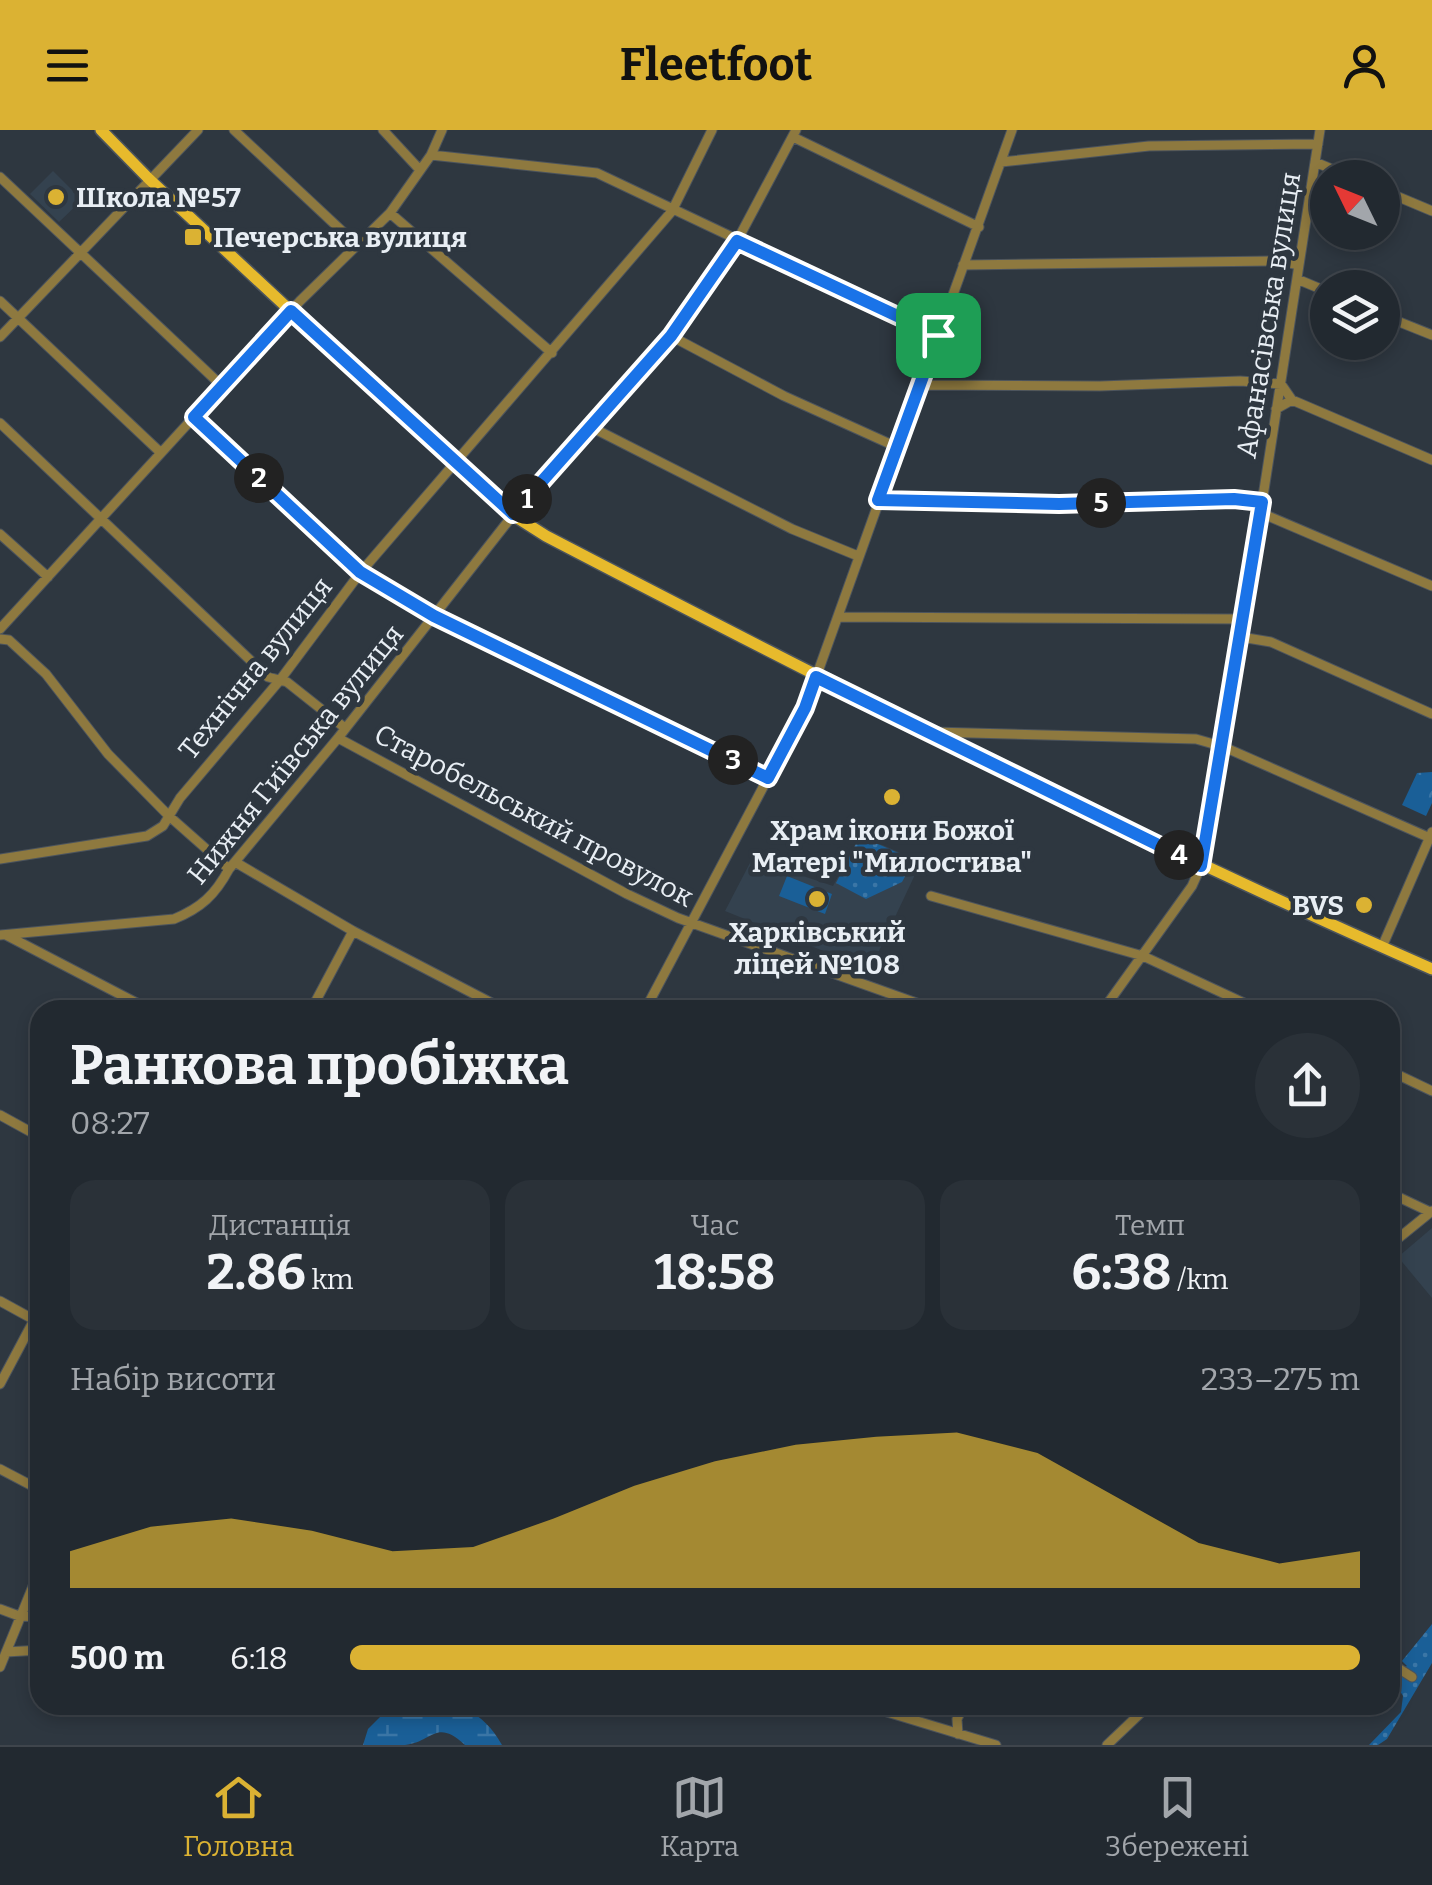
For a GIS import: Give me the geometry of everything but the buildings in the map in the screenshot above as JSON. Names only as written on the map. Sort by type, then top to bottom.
[{"type":"main road","points":[[102,130],[149,179],[456,465],[513,514],[546,536],[926,732],[1201,866],[1432,970]]},
{"type":"street","points":[[0,337],[198,130]]},
{"type":"street","points":[[234,130],[358,246]]},
{"type":"street","points":[[383,130],[420,170]]},
{"type":"street","points":[[442,130],[431,156],[390,213],[291,311],[3,626],[4,640],[46,674],[108,754],[169,816],[232,866],[486,1000]]},
{"type":"street","name":"Технічна вулиця","points":[[0,859],[147,836],[163,826],[360,572],[672,210],[712,130]]},
{"type":"street","points":[[651,1000],[805,708],[1012,130]]},
{"type":"street","name":"Афанасівська вулиця","points":[[1315,160],[1320,130]]},
{"type":"street","points":[[795,134],[979,227]]},
{"type":"street","name":"Нижня Гиївська вулиця","points":[[3,935],[174,919],[198,909],[513,514],[671,336],[737,241],[795,134]]},
{"type":"street","points":[[1001,162],[1150,146],[1318,144]]},
{"type":"street","points":[[431,156],[598,173],[938,335]]},
{"type":"street","points":[[0,177],[222,386]]},
{"type":"street","name":"Афанасівська вулиця","points":[[1111,1000],[1192,886],[1201,866],[1224,747],[1310,194]]},
{"type":"street","points":[[1400,197],[1432,210]]},
{"type":"street","points":[[390,213],[552,352]]},
{"type":"street","points":[[963,265],[1280,261],[1299,265]]},
{"type":"street","points":[[1296,280],[1310,285]]},
{"type":"street","points":[[0,301],[160,452]]},
{"type":"street","points":[[1400,323],[1432,336]]},
{"type":"street","points":[[671,336],[784,396],[899,448]]},
{"type":"street","points":[[922,385],[1100,386],[1240,381],[1280,384],[1292,400],[1432,460]]},
{"type":"street","points":[[1276,410],[1292,400]]},
{"type":"street","points":[[194,417],[360,572],[434,616],[768,778]]},
{"type":"street","name":"Старобельський провулок","points":[[0,423],[268,677],[287,682],[342,733],[627,894],[691,923],[909,1000]]},
{"type":"street","points":[[589,426],[792,529],[858,556]]},
{"type":"street","points":[[878,500],[1059,504],[1234,499],[1262,508],[1432,586]]},
{"type":"street","points":[[0,534],[48,577]]},
{"type":"street","points":[[838,617],[1242,620]]},
{"type":"street","points":[[1241,637],[1271,642],[1432,714]]},
{"type":"street","points":[[926,732],[1196,739],[1224,747],[1431,835],[1382,948]]},
{"type":"street","points":[[932,896],[1144,956],[1238,1000]]},
{"type":"street","points":[[317,1000],[353,931]]},
{"type":"street","points":[[3,935],[130,1000]]},
{"type":"street","points":[[1400,1076],[1432,1091]]},
{"type":"street","points":[[0,1115],[30,1132]]},
{"type":"street","points":[[1400,1197],[1431,1211],[1400,1237]]},
{"type":"street","points":[[0,1301],[30,1318]]},
{"type":"street","points":[[0,1384],[30,1334]]},
{"type":"street","points":[[0,1469],[30,1485]]},
{"type":"street","points":[[0,1667],[30,1592]]},
{"type":"street","points":[[0,1609],[30,1616]]},
{"type":"street","points":[[6,1652],[30,1651]]},
{"type":"street","points":[[1400,1668],[1412,1676]]},
{"type":"street","points":[[896,1715],[996,1745]]},
{"type":"street","points":[[958,1734],[959,1715]]},
{"type":"street","points":[[1107,1745],[1138,1715]]},
{"type":"shaded area","name":"Школа №57","points":[[53,171],[82,200],[59,222],[30,194]]},
{"type":"shaded area","name":"Харківський ліцей №108","points":[[860,835],[921,862],[870,970],[725,911],[752,859],[833,886]]},
{"type":"shaded area","points":[[1432,1228],[1432,1298],[1400,1259]]},
{"type":"green space","points":[[1432,772],[1432,803],[1426,816],[1402,805],[1417,773]]},
{"type":"green space","points":[[860,836],[914,860],[902,882],[866,899],[836,883]]},
{"type":"green space","points":[[787,876],[832,894],[825,914],[779,896]]},
{"type":"green space","points":[[1432,1624],[1432,1663],[1387,1739],[1369,1745],[1400,1715],[1400,1669],[1407,1666],[1402,1661]]},
{"type":"green space","points":[[382,1715],[475,1715],[502,1745],[465,1745],[441,1732],[405,1745],[363,1745],[368,1729]]},
{"type":"place","name":"Школа №57","points":[[56,197]]},
{"type":"place","name":"Печерська вулиця","points":[[193,237]]},
{"type":"place","name":"Храм ікони Божої Матері \"Милостива\"","points":[[892,797]]},
{"type":"place","name":"Харківський ліцей №108","points":[[817,899]]},
{"type":"place","name":"BVS","points":[[1364,905]]},
{"type":"route","points":[[737,241],[938,335],[878,500],[1059,504],[1234,499],[1262,502],[1224,747],[1201,866],[816,677],[805,708],[768,778],[434,616],[360,572],[194,417],[291,311],[513,514],[671,336],[737,241]]}]
